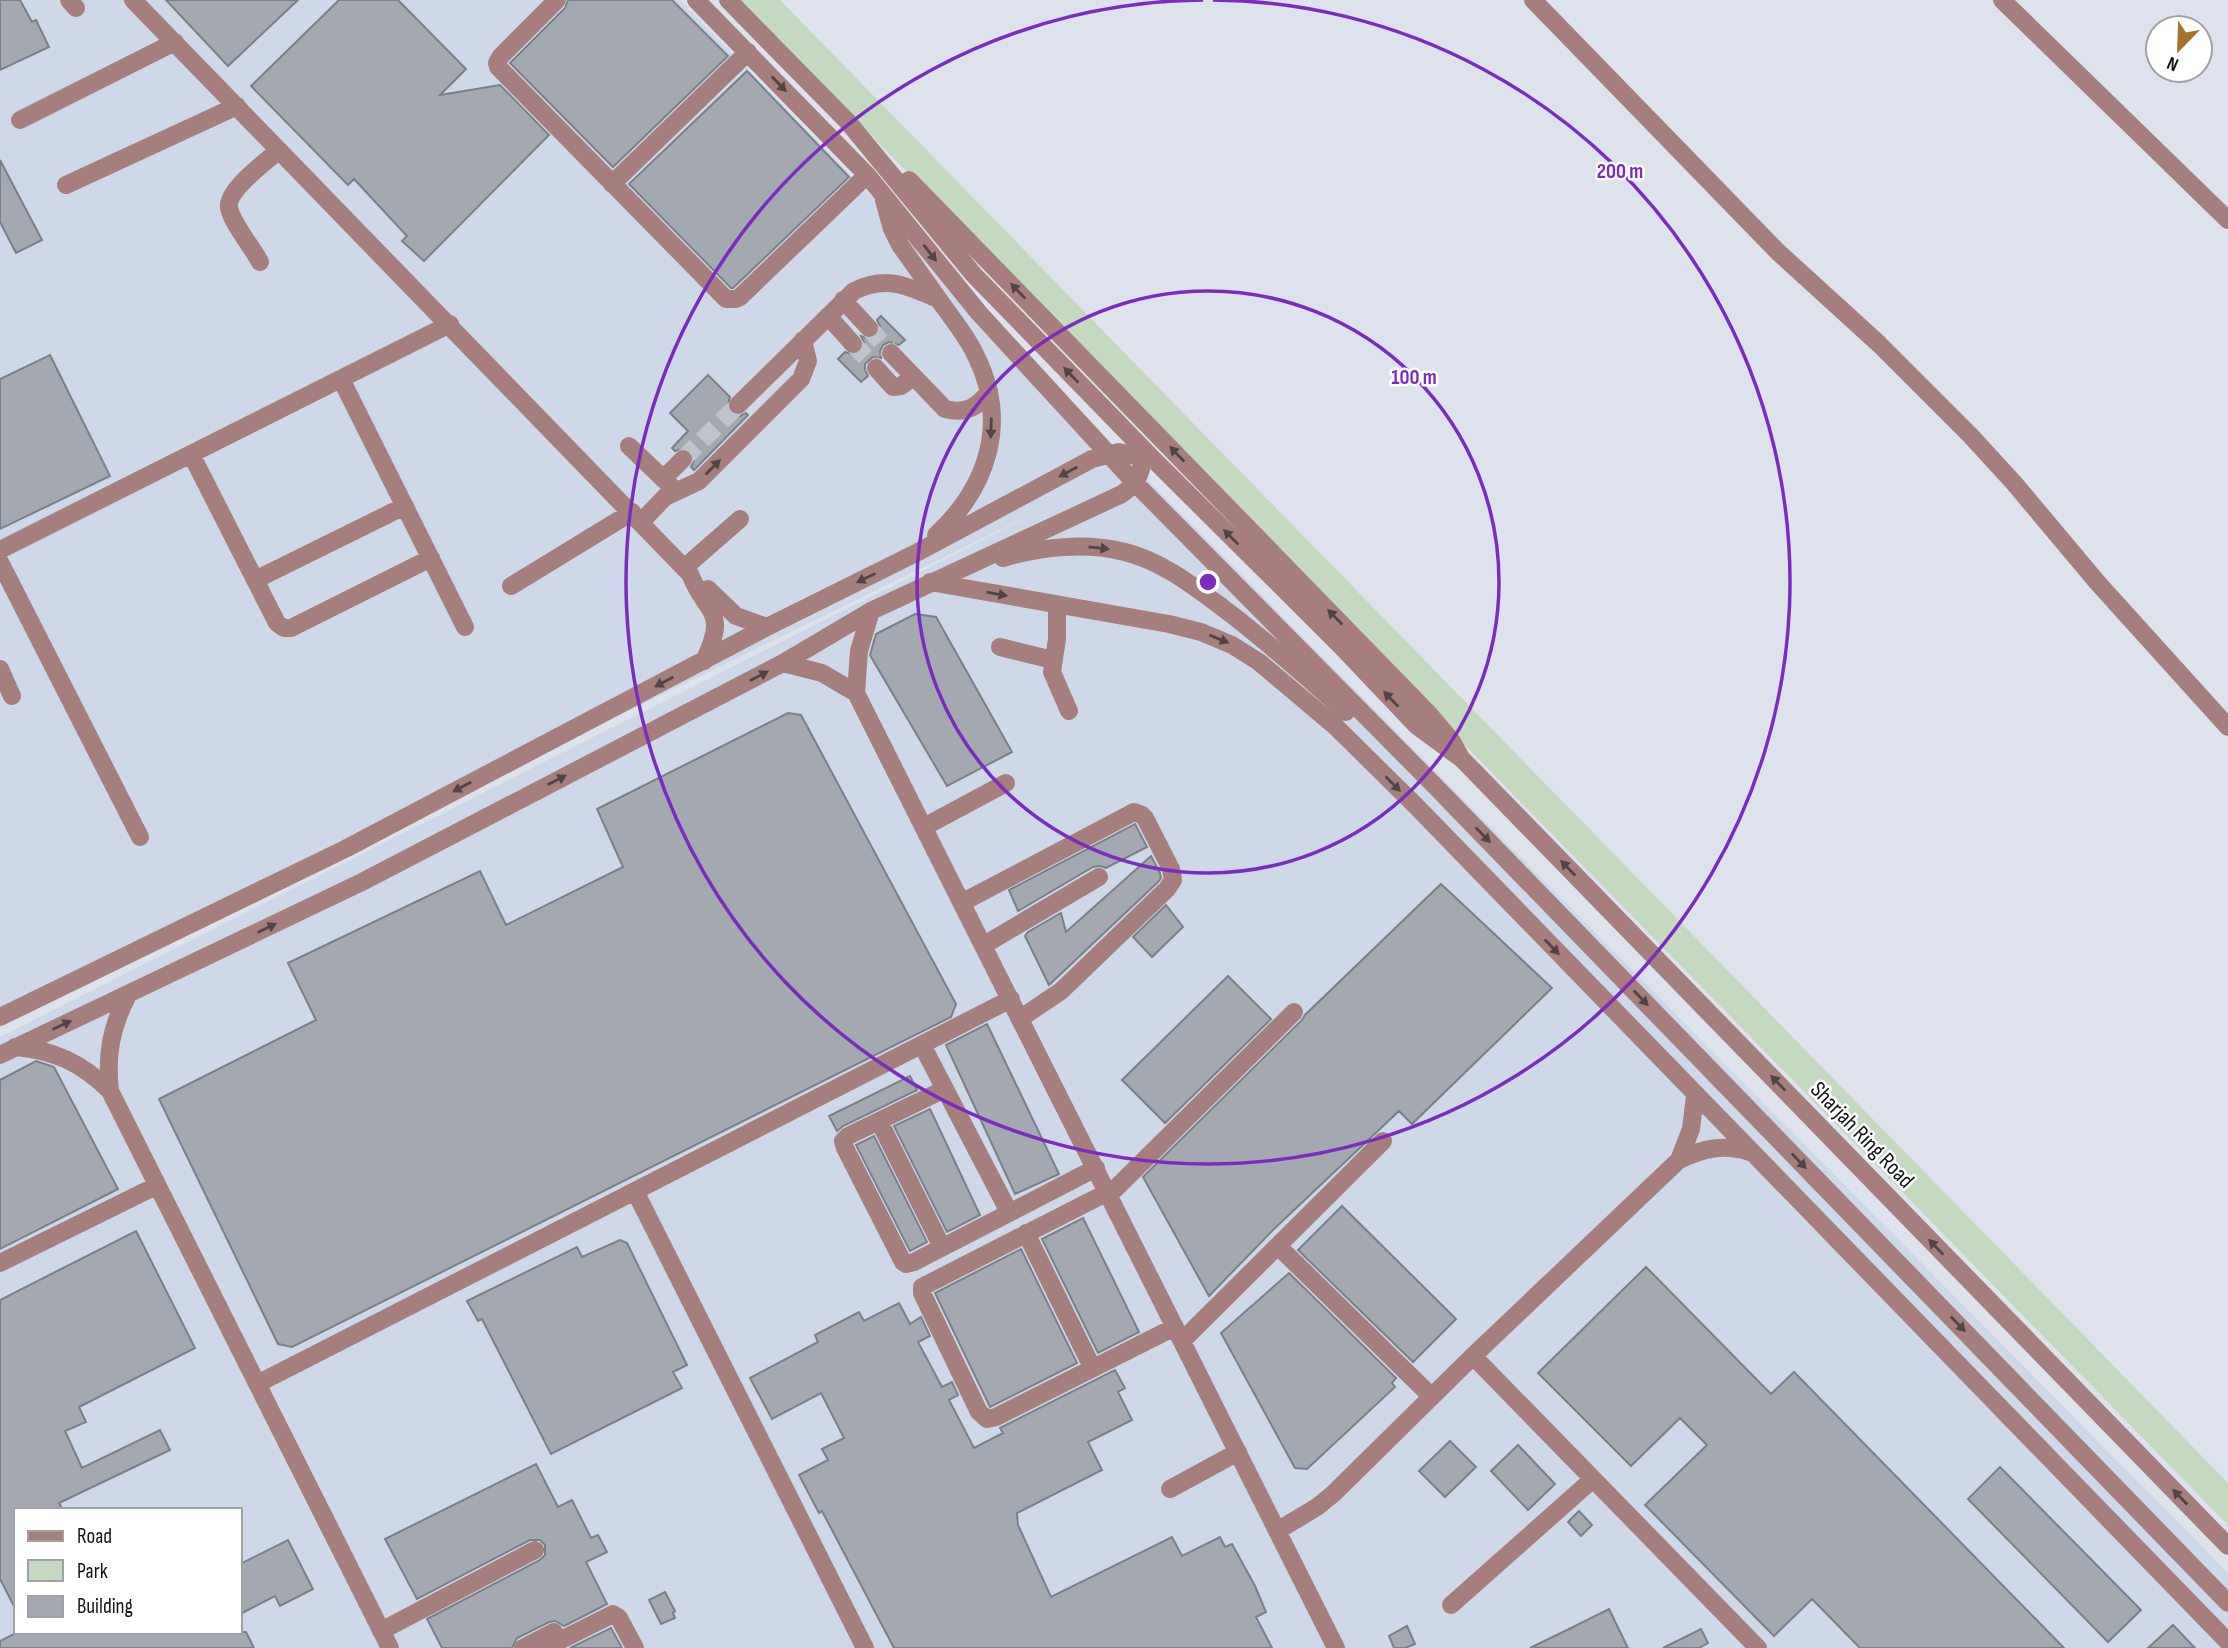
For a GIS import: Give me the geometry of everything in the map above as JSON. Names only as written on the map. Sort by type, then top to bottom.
[{"type":"street","points":[[133,0],[687,571],[714,615],[715,634],[704,661]]},
{"type":"street","points":[[558,0],[498,59],[498,67],[722,296],[731,300],[740,297],[867,175]]},
{"type":"street","points":[[696,0],[867,175],[979,313],[1135,484],[1435,786],[2228,1603]]},
{"type":"street","points":[[728,0],[848,122],[897,167],[1336,617],[1443,729],[1462,759]]},
{"type":"street","points":[[1533,0],[1778,252],[1879,344],[1970,435],[2228,727]]},
{"type":"street","points":[[2002,0],[2228,220]]},
{"type":"street","points":[[20,120],[175,42]]},
{"type":"street","points":[[612,184],[748,52]]},
{"type":"street","points":[[66,185],[237,106]]},
{"type":"street","points":[[848,122],[974,275],[1146,455],[1340,645],[1418,726],[1445,749],[1462,759]]},
{"type":"street","points":[[260,261],[229,205],[236,189],[279,150]]},
{"type":"street","points":[[883,193],[892,229],[976,355],[989,391],[992,435],[985,466],[972,493],[954,518],[918,552]]},
{"type":"street","points":[[738,405],[854,290],[865,285],[889,282],[938,299]]},
{"type":"street","points":[[844,300],[869,328]]},
{"type":"street","points":[[828,316],[853,344]]},
{"type":"street","points":[[0,550],[450,324]]},
{"type":"street","points":[[512,586],[637,517],[665,497],[699,481],[801,379],[808,361],[803,340]]},
{"type":"street","points":[[891,353],[940,406],[961,411],[977,405],[989,391]]},
{"type":"street","points":[[876,368],[893,387],[901,386],[913,377]]},
{"type":"street","points":[[341,379],[465,627]]},
{"type":"street","points":[[629,446],[676,492]]},
{"type":"street","points":[[0,1017],[299,872],[767,627],[918,552],[1092,459],[1119,452],[1146,455]]},
{"type":"street","points":[[191,454],[280,626],[288,629],[431,558]]},
{"type":"street","points":[[7,1051],[362,882],[783,663],[872,611],[1122,494],[1135,484],[1146,455]]},
{"type":"street","points":[[663,478],[683,459]]},
{"type":"street","points":[[256,580],[405,506]]},
{"type":"street","points":[[687,571],[740,519]]},
{"type":"street","points":[[960,570],[1010,556],[1054,548],[1095,547],[1126,552],[1153,563],[1179,576],[1274,647],[1394,757],[1435,786]]},
{"type":"street","points":[[0,562],[140,837]]},
{"type":"street","points":[[687,571],[701,580],[736,617],[767,627]]},
{"type":"street","points":[[930,582],[1169,624],[1201,632],[1231,645],[1259,662],[1335,726],[1407,797],[2228,1642]]},
{"type":"street","points":[[1057,604],[1057,639],[1052,676],[1069,711]]},
{"type":"street","points":[[872,611],[859,651],[856,693],[1336,1648]]},
{"type":"street","points":[[1000,647],[1053,660]]},
{"type":"street","points":[[783,663],[822,673],[856,693]]},
{"type":"street","points":[[0,669],[12,696]]},
{"type":"street","name":"Sharjah Ring Road","points":[[1462,759],[2228,1546]]},
{"type":"street","points":[[924,827],[1006,783]]},
{"type":"street","points":[[960,897],[1134,812],[1145,818],[1171,869],[1173,880],[1167,889],[1060,991],[1021,1018]]},
{"type":"street","points":[[960,897],[1091,821]]},
{"type":"street","points":[[984,945],[1099,877]]},
{"type":"street","points":[[128,995],[112,1031],[107,1071],[110,1091],[390,1648]]},
{"type":"street","points":[[257,1384],[1011,999]]},
{"type":"street","points":[[1294,1012],[1109,1194],[924,1284],[921,1290],[979,1412],[987,1419],[996,1417],[1092,1367],[1179,1334],[1383,1141]]},
{"type":"street","points":[[922,1045],[1009,1212]]},
{"type":"street","points":[[7,1051],[36,1049],[57,1054],[86,1070],[110,1091]]},
{"type":"street","points":[[945,1089],[845,1138],[845,1148],[906,1264],[1096,1168]]},
{"type":"street","points":[[1679,1160],[1691,1129],[1695,1096]]},
{"type":"street","points":[[879,1121],[942,1247]]},
{"type":"street","points":[[1277,1531],[1325,1500],[1679,1160],[1715,1147],[1733,1147],[1750,1152]]},
{"type":"street","points":[[0,1263],[156,1186]]},
{"type":"street","points":[[635,1191],[865,1648]]},
{"type":"street","points":[[1026,1233],[1092,1367]]},
{"type":"street","points":[[1284,1252],[1432,1397]]},
{"type":"street","points":[[1473,1356],[1758,1648]]},
{"type":"street","points":[[1170,1489],[1238,1452]]},
{"type":"street","points":[[1451,1605],[1593,1479]]},
{"type":"street","points":[[381,1631],[535,1550]]},
{"type":"street","points":[[523,1648],[607,1606]]},
{"type":"street","points":[[545,1648],[613,1614],[619,1618],[635,1648]]},
{"type":"shaded area","points":[[0,0],[680,0],[1132,464],[2228,1573],[2228,1648],[0,1648],[0,1037],[1066,498],[0,1017]]},
{"type":"green space","points":[[740,0],[780,0],[2228,1483],[2228,1525],[1227,502]]},
{"type":"building","points":[[0,0],[20,0],[32,22],[36,20],[49,47],[0,70]]},
{"type":"building","points":[[166,0],[298,0],[228,66]]},
{"type":"building","points":[[339,0],[398,0],[466,69],[440,95],[500,85],[549,135],[424,261],[402,241],[407,236],[354,179],[348,185],[251,86]]},
{"type":"building","points":[[568,0],[672,0],[728,56],[613,167],[510,63],[565,8]]},
{"type":"building","points":[[747,71],[849,177],[731,288],[629,184]]},
{"type":"building","points":[[0,160],[42,240],[16,253],[0,222]]},
{"type":"building","points":[[881,316],[905,340],[899,345],[889,342],[883,345],[881,358],[873,357],[865,364],[868,376],[861,382],[838,359],[845,352],[855,355],[861,352],[864,342],[861,336],[871,339],[877,336],[880,326],[877,320]]},
{"type":"building","points":[[50,355],[110,476],[0,529],[0,379]]},
{"type":"building","points":[[708,375],[730,397],[727,407],[730,413],[748,415],[694,470],[691,467],[694,461],[691,452],[685,448],[675,451],[672,448],[688,431],[670,413]]},
{"type":"building","points":[[915,614],[936,617],[1012,752],[947,786],[870,655],[876,634]]},
{"type":"building","points":[[788,713],[801,715],[956,1004],[951,1017],[292,1347],[278,1344],[159,1099],[316,1020],[288,963],[480,871],[506,925],[623,867],[597,809]]},
{"type":"building","points":[[1135,824],[1147,847],[1106,868],[1093,867],[1018,911],[1009,890]]},
{"type":"building","points":[[1151,856],[1160,873],[1158,882],[1049,985],[1025,936],[1028,932],[1061,913],[1066,932]]},
{"type":"building","points":[[1441,884],[1552,988],[1412,1124],[1399,1111],[1274,1229],[1209,1296],[1143,1177]]},
{"type":"building","points":[[1166,905],[1183,927],[1152,957],[1133,937]]},
{"type":"building","points":[[1228,976],[1271,1019],[1165,1123],[1122,1080]]},
{"type":"building","points":[[987,1024],[1059,1174],[1015,1194],[946,1045]]},
{"type":"building","points":[[36,1061],[54,1067],[118,1189],[0,1249],[0,1080]]},
{"type":"building","points":[[910,1076],[917,1090],[837,1131],[829,1116]]},
{"type":"building","points":[[930,1109],[980,1215],[947,1232],[894,1126]]},
{"type":"building","points":[[874,1136],[927,1242],[910,1251],[856,1145]]},
{"type":"building","points":[[1342,1206],[1456,1319],[1413,1362],[1298,1250]]},
{"type":"building","points":[[1083,1218],[1139,1332],[1098,1353],[1042,1239]]},
{"type":"building","points":[[136,1231],[195,1348],[79,1407],[86,1422],[65,1431],[82,1468],[160,1430],[170,1450],[59,1503],[62,1508],[14,1508],[14,1606],[0,1579],[0,1300]]},
{"type":"building","points":[[620,1240],[627,1243],[687,1365],[673,1372],[682,1388],[551,1454],[482,1319],[478,1321],[467,1301],[577,1247],[582,1257]]},
{"type":"building","points":[[1021,1249],[1077,1363],[990,1407],[935,1293]]},
{"type":"building","points":[[1646,1267],[1771,1394],[1794,1372],[2064,1648],[1860,1648],[1812,1599],[1774,1636],[1645,1505],[1707,1445],[1680,1418],[1631,1466],[1538,1373]]},
{"type":"building","points":[[1289,1273],[1396,1378],[1392,1383],[1395,1387],[1307,1469],[1295,1468],[1221,1333]]},
{"type":"building","points":[[899,1303],[910,1324],[921,1317],[930,1336],[918,1342],[942,1387],[952,1382],[958,1395],[949,1400],[974,1448],[1003,1433],[1000,1428],[1115,1370],[1125,1388],[1118,1392],[1132,1420],[1088,1442],[1102,1470],[1017,1513],[1018,1525],[1051,1597],[1172,1537],[1182,1556],[1220,1537],[1225,1547],[1232,1544],[1255,1586],[1266,1612],[1256,1617],[1272,1648],[894,1648],[822,1511],[819,1513],[799,1475],[828,1460],[822,1449],[844,1438],[821,1393],[772,1419],[750,1378],[818,1342],[815,1335],[859,1312],[864,1321]]},
{"type":"building","points":[[1450,1441],[1476,1467],[1445,1497],[1419,1471]]},
{"type":"building","points":[[1518,1445],[1555,1484],[1528,1510],[1491,1471]]},
{"type":"building","points":[[536,1464],[558,1507],[572,1500],[591,1538],[598,1535],[607,1552],[586,1562],[607,1604],[564,1626],[555,1621],[549,1622],[517,1638],[512,1648],[442,1648],[427,1619],[540,1560],[545,1555],[545,1545],[540,1540],[530,1540],[417,1599],[385,1539]]},
{"type":"building","points":[[2000,1467],[2141,1610],[2108,1642],[1968,1499]]},
{"type":"building","points":[[1579,1511],[1592,1525],[1581,1536],[1568,1522]]},
{"type":"building","points":[[288,1540],[313,1589],[280,1606],[275,1596],[242,1613],[242,1563]]},
{"type":"building","points":[[665,1592],[675,1611],[675,1618],[661,1624],[649,1600]]},
{"type":"building","points":[[1609,1609],[1628,1648],[1530,1648],[1565,1631]]},
{"type":"building","points":[[2173,1625],[2195,1648],[2148,1648]]},
{"type":"building","points":[[1407,1626],[1415,1644],[1394,1648],[1389,1636]]},
{"type":"building","points":[[611,1628],[622,1648],[570,1648]]},
{"type":"building","points":[[1701,1629],[1708,1643],[1699,1648],[1663,1648]]},
{"type":"building","points":[[246,1632],[254,1648],[0,1648],[0,1641],[14,1634]]},
{"type":"tunnel","points":[[869,328],[891,353]]},
{"type":"tunnel","points":[[853,344],[876,368]]},
{"type":"tunnel","points":[[683,459],[738,405]]}]
